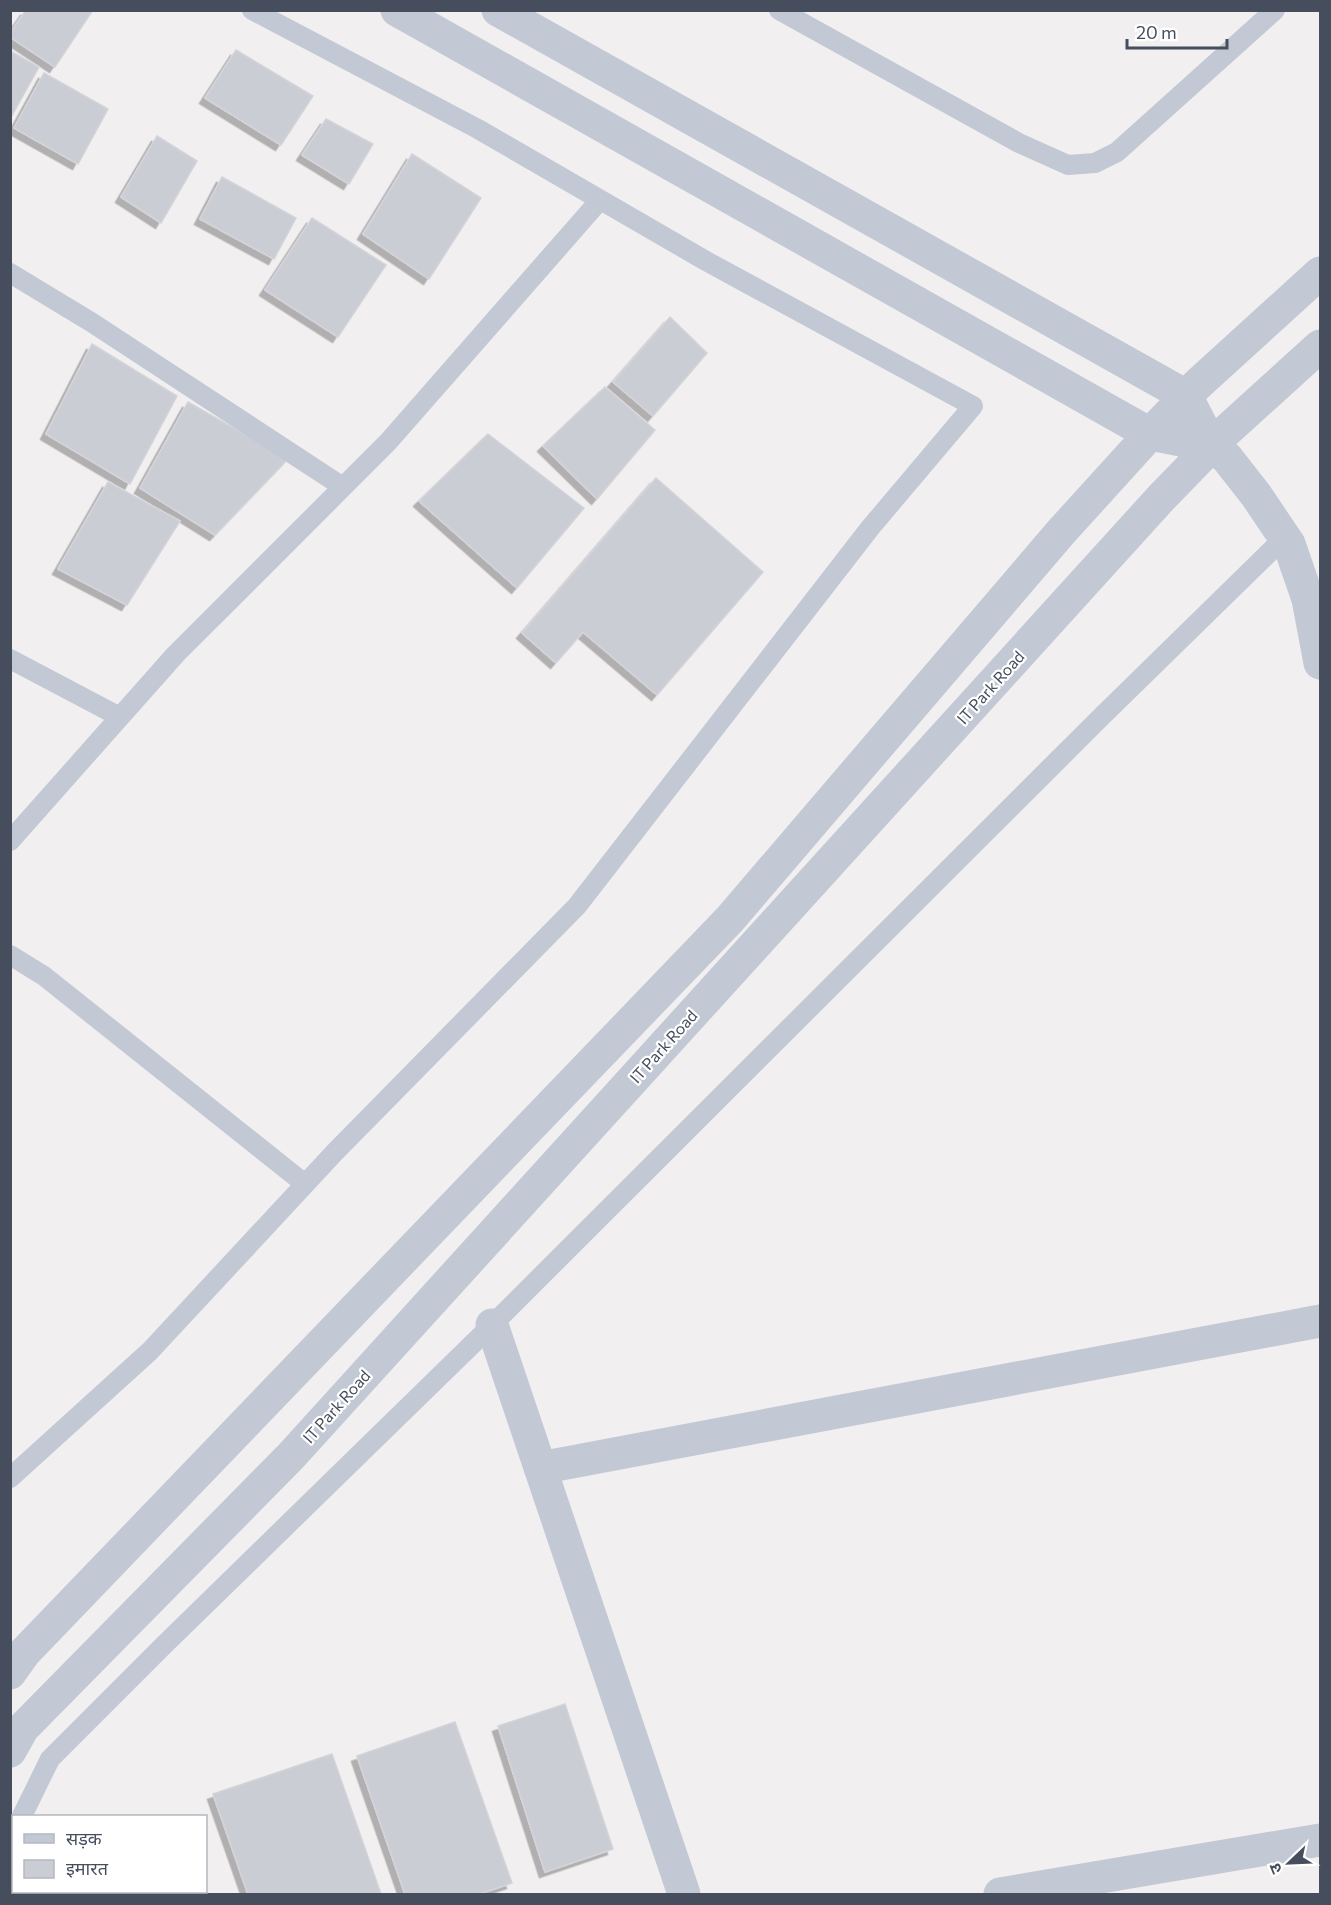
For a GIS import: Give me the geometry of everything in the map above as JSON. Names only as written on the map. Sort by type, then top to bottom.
[{"type":"street","points":[[397,10],[1150,434],[1212,446]]},
{"type":"street","points":[[498,10],[1186,396],[1212,446],[1227,458],[1256,495],[1289,544],[1308,599],[1320,663]]},
{"type":"street","points":[[10,1673],[25,1652],[730,919],[1061,532],[1150,434],[1186,396],[1320,273]]},
{"type":"street","name":"IT Park Road","points":[[10,1751],[23,1728],[291,1456],[1161,498],[1212,446],[1320,346]]},
{"type":"street","points":[[540,1468],[1320,1321]]},
{"type":"street","points":[[492,1325],[684,1894]]},
{"type":"street","points":[[1000,1894],[1320,1840]]},
{"type":"lane","points":[[10,1478],[150,1351],[305,1184],[577,906],[870,528],[973,406],[706,261],[478,129],[252,10]]},
{"type":"lane","points":[[779,10],[1019,143],[1068,165],[1095,163],[1117,152],[1275,10]]},
{"type":"lane","points":[[10,842],[175,655],[388,442],[600,200]]},
{"type":"lane","points":[[10,273],[91,322],[343,487]]},
{"type":"lane","points":[[23,1815],[51,1759],[164,1645],[492,1325],[1100,718],[1285,537]]},
{"type":"lane","points":[[10,659],[120,717]]},
{"type":"lane","points":[[10,955],[44,976],[305,1184]]},
{"type":"building","points":[[26,10],[93,10],[55,67],[10,37],[10,33]]},
{"type":"building","points":[[236,50],[313,96],[281,145],[205,98]]},
{"type":"building","points":[[10,51],[39,67],[10,119]]},
{"type":"building","points":[[44,73],[108,109],[78,164],[14,128]]},
{"type":"building","points":[[326,119],[373,144],[349,184],[302,155]]},
{"type":"building","points":[[157,136],[197,161],[161,223],[121,197]]},
{"type":"building","points":[[412,154],[481,198],[429,279],[363,234]]},
{"type":"building","points":[[222,177],[296,218],[274,259],[200,219]]},
{"type":"building","points":[[312,218],[386,265],[338,337],[265,290]]},
{"type":"building","points":[[670,317],[707,353],[653,416],[613,382]]},
{"type":"building","points":[[92,344],[177,396],[130,484],[46,434]]},
{"type":"building","points":[[605,387],[655,430],[597,499],[543,446]]},
{"type":"building","points":[[188,402],[288,459],[215,535],[140,488]]},
{"type":"building","points":[[488,434],[584,508],[517,588],[419,501]]},
{"type":"building","points":[[656,478],[763,572],[657,695],[583,632],[556,663],[522,633]]},
{"type":"building","points":[[108,482],[180,521],[127,605],[58,569]]},
{"type":"building","points":[[565,1704],[613,1849],[545,1872],[498,1726]]},
{"type":"building","points":[[455,1722],[512,1883],[479,1894],[405,1894],[357,1756]]},
{"type":"building","points":[[332,1754],[381,1894],[248,1894],[213,1794]]}]
